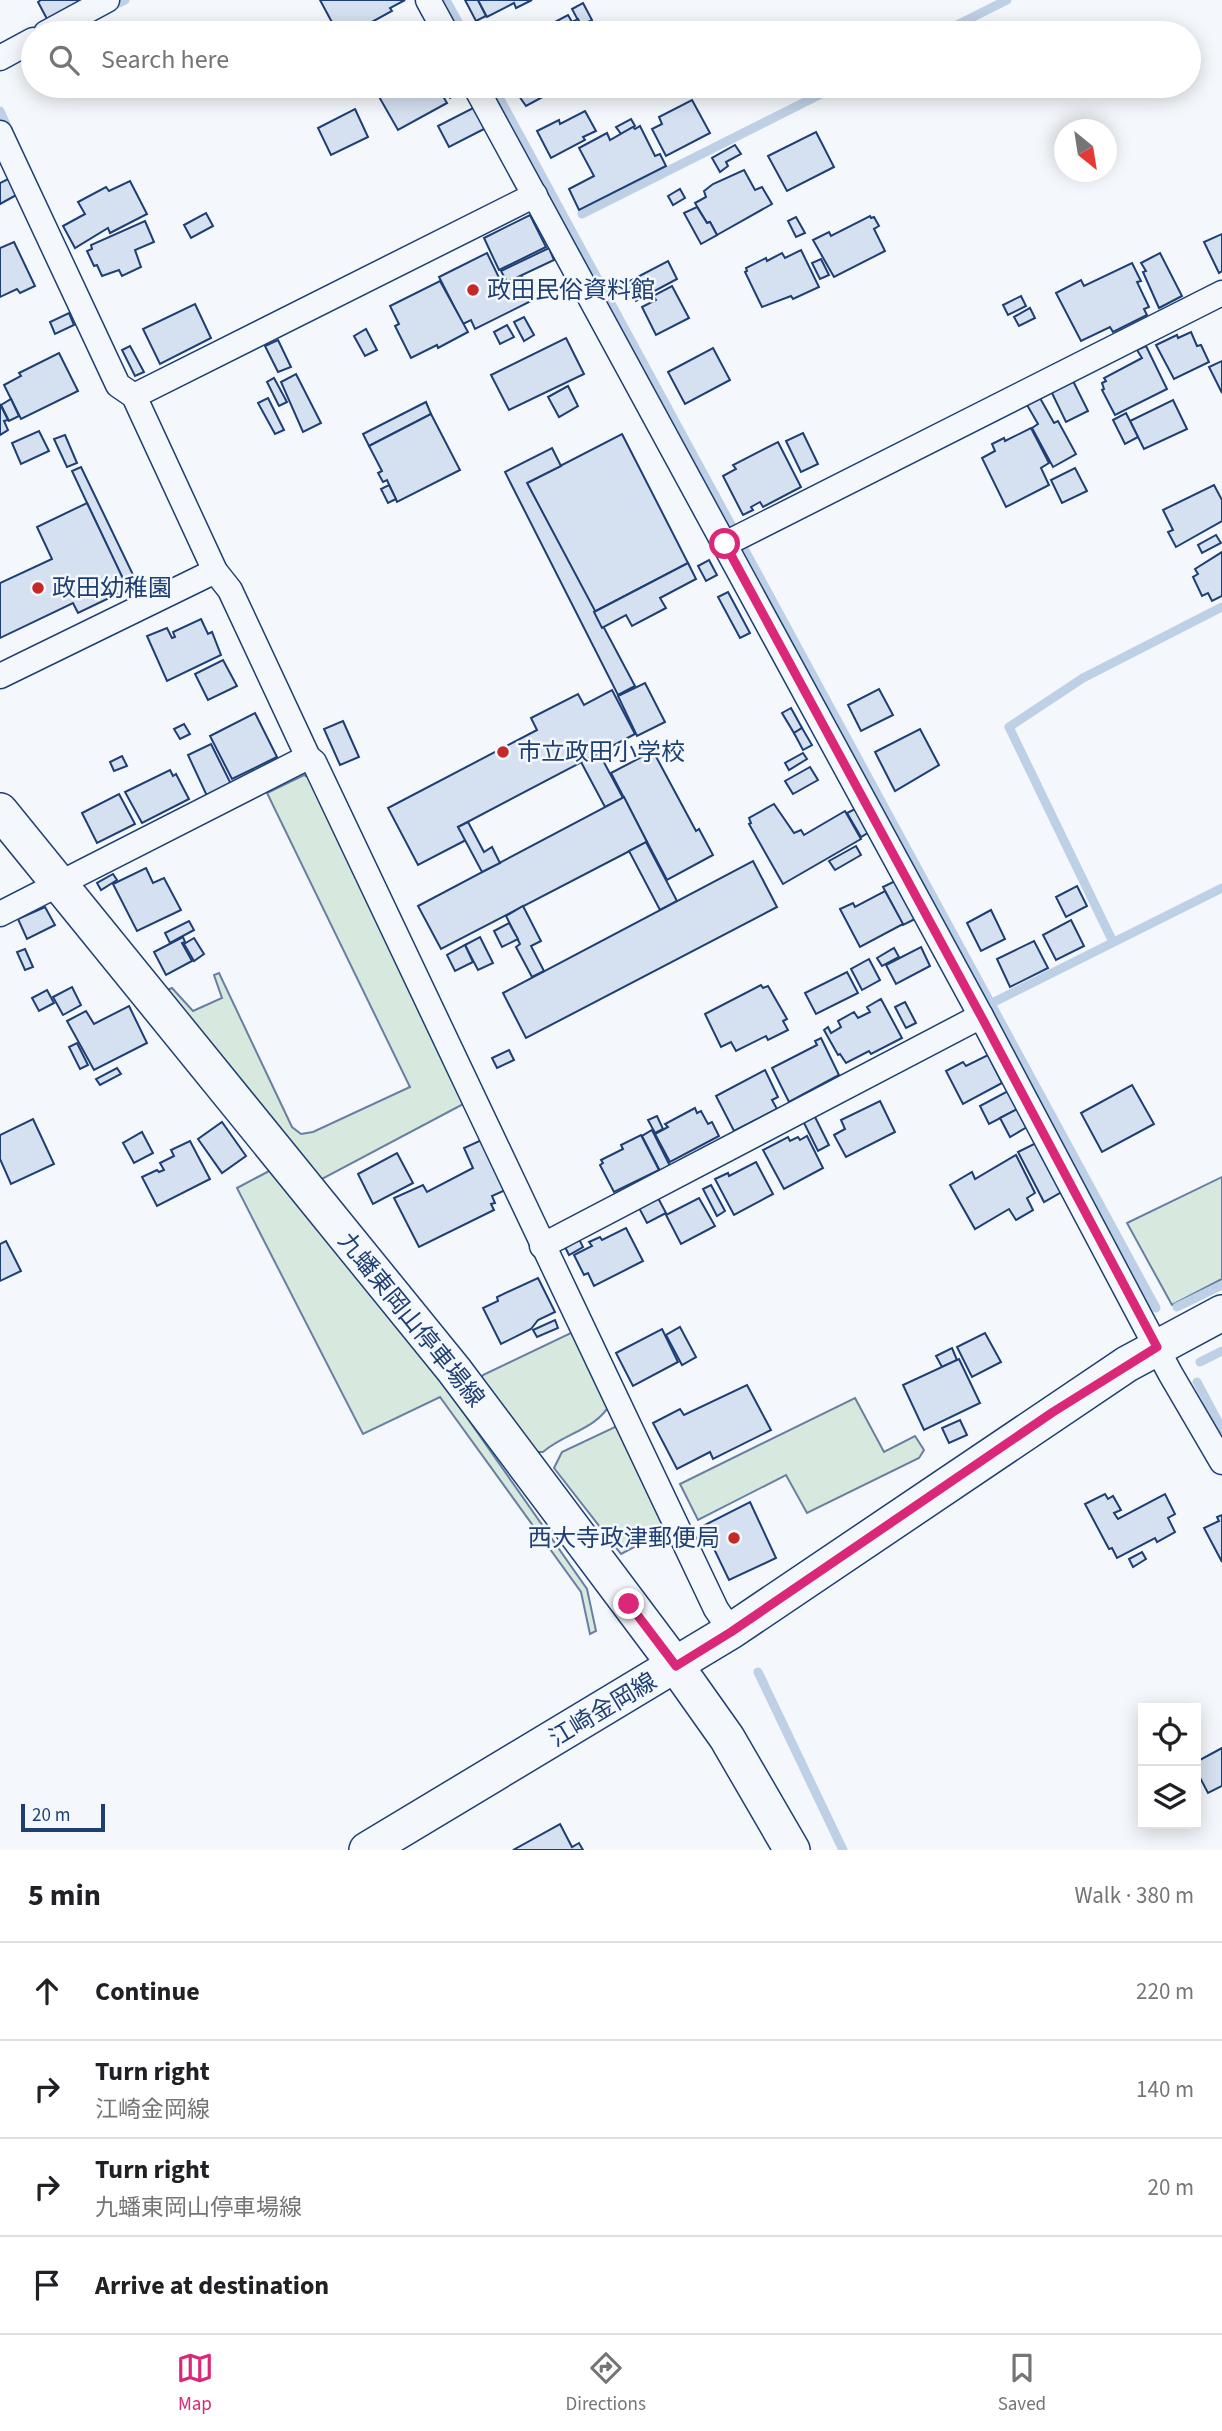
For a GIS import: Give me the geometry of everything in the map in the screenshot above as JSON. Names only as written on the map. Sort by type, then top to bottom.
[{"type":"main road","name":"九蟠東岡山停車場線","points":[[0,811],[454,1370],[727,1738],[792,1850]]},
{"type":"main road","name":"江崎金岡線","points":[[367,1850],[731,1632],[1053,1412],[1157,1347],[1222,1313]]},
{"type":"street","points":[[68,21],[107,0]]},
{"type":"street","points":[[428,0],[439,21]]},
{"type":"street","points":[[0,58],[21,47]]},
{"type":"street","points":[[482,98],[733,539],[981,1016],[1157,1347],[1222,1462]]},
{"type":"street","points":[[0,133],[118,385],[134,396],[215,571],[230,590],[508,1169],[549,1242],[710,1597],[731,1632]]},
{"type":"street","points":[[134,396],[536,195]]},
{"type":"street","points":[[733,539],[1222,293]]},
{"type":"street","points":[[0,676],[215,571]]},
{"type":"street","points":[[0,914],[308,757]]},
{"type":"street","points":[[549,1242],[981,1016]]},
{"type":"shaded area","points":[[304,775],[314,780],[469,1101],[322,1179],[316,1177],[167,990],[172,988],[193,1011],[222,998],[214,975],[219,973],[292,1127],[301,1134],[313,1132],[410,1087],[267,793]]},
{"type":"shaded area","points":[[271,1170],[447,1389],[587,1589],[596,1631],[590,1634],[581,1592],[440,1397],[363,1434],[237,1188]]},
{"type":"shaded area","points":[[1222,1177],[1222,1279],[1172,1305],[1127,1223]]},
{"type":"shaded area","points":[[577,1330],[610,1404],[597,1420],[543,1452],[536,1452],[480,1380],[483,1375]]},
{"type":"shaded area","points":[[855,1398],[884,1452],[915,1436],[924,1450],[919,1458],[807,1513],[786,1475],[698,1520],[680,1484]]},
{"type":"shaded area","points":[[617,1426],[667,1530],[621,1554],[554,1468],[562,1452]]},
{"type":"building","points":[[85,0],[47,19],[38,2]]},
{"type":"building","points":[[320,0],[405,0],[374,21],[331,21]]},
{"type":"building","points":[[465,0],[478,0],[486,16],[476,21]]},
{"type":"building","points":[[478,0],[532,0],[516,8],[514,3],[487,17]]},
{"type":"building","points":[[583,3],[592,20],[578,21],[572,9]]},
{"type":"building","points":[[568,15],[571,21],[557,21]]},
{"type":"building","points":[[380,98],[444,98],[447,103],[398,130]]},
{"type":"building","points":[[520,98],[541,98],[526,106]]},
{"type":"building","points":[[692,100],[710,133],[666,156],[652,129],[662,124],[659,117]]},
{"type":"building","points":[[475,107],[486,128],[449,147],[438,126]]},
{"type":"building","points":[[355,109],[368,137],[331,155],[318,128]]},
{"type":"building","points":[[585,111],[596,131],[551,158],[537,131],[559,120],[560,124]]},
{"type":"building","points":[[631,119],[635,126],[621,134],[616,127]]},
{"type":"building","points":[[640,126],[655,156],[660,154],[666,166],[579,210],[569,189],[594,176],[579,148],[607,133],[610,140]]},
{"type":"building","points":[[816,132],[834,167],[787,191],[768,156]]},
{"type":"building","points":[[735,145],[741,154],[726,162],[728,166],[720,172],[712,158]]},
{"type":"building","points":[[744,170],[755,190],[762,187],[772,204],[717,235],[695,203],[706,197],[704,191],[713,184]]},
{"type":"building","points":[[12,177],[20,193],[0,204],[0,183]]},
{"type":"building","points":[[130,181],[147,214],[110,233],[108,228],[75,248],[63,226],[85,214],[78,202],[106,187],[109,191]]},
{"type":"building","points":[[680,189],[685,198],[673,205],[668,196]]},
{"type":"building","points":[[697,207],[717,235],[701,244],[684,213]]},
{"type":"building","points":[[206,213],[213,226],[191,238],[184,225]]},
{"type":"building","points":[[530,215],[546,247],[499,270],[484,238]]},
{"type":"building","points":[[870,216],[874,217],[879,226],[874,229],[885,251],[834,277],[813,240],[829,232],[831,236]]},
{"type":"building","points":[[796,217],[805,233],[796,237],[788,221]]},
{"type":"building","points":[[145,221],[154,242],[135,250],[141,267],[122,276],[119,270],[102,276],[87,251],[92,249],[91,245]]},
{"type":"building","points":[[1222,234],[1222,271],[1219,273],[1204,242]]},
{"type":"building","points":[[14,242],[35,286],[20,293],[17,289],[0,297],[0,248]]},
{"type":"building","points":[[549,248],[554,260],[507,282],[501,271]]},
{"type":"building","points":[[801,250],[819,287],[793,299],[791,296],[762,307],[745,272],[746,268],[766,258],[767,261],[782,253],[785,258]]},
{"type":"building","points":[[487,253],[503,286],[522,276],[524,281],[528,279],[534,292],[530,293],[533,300],[475,329],[471,320],[463,324],[439,277]]},
{"type":"building","points":[[1160,253],[1182,296],[1159,308],[1141,263]]},
{"type":"building","points":[[821,259],[829,275],[820,279],[812,263]]},
{"type":"building","points":[[668,261],[677,279],[636,301],[626,283]]},
{"type":"building","points":[[1132,263],[1141,281],[1137,282],[1149,307],[1144,309],[1147,315],[1113,332],[1110,327],[1081,341],[1056,293],[1081,280],[1084,286]]},
{"type":"building","points":[[440,281],[468,332],[438,348],[437,345],[411,358],[395,326],[399,324],[390,306]]},
{"type":"building","points":[[672,286],[689,318],[656,335],[642,307],[656,300],[653,296]]},
{"type":"building","points":[[1021,296],[1026,306],[1008,315],[1003,305]]},
{"type":"building","points":[[195,304],[211,338],[160,364],[143,329]]},
{"type":"building","points":[[1030,308],[1035,318],[1019,326],[1014,317]]},
{"type":"building","points":[[69,313],[74,325],[55,334],[50,322]]},
{"type":"building","points":[[524,317],[534,335],[524,341],[514,322]]},
{"type":"building","points":[[507,325],[514,337],[500,344],[494,332]]},
{"type":"building","points":[[366,329],[377,350],[365,356],[354,336]]},
{"type":"building","points":[[1191,332],[1209,362],[1174,379],[1156,345]]},
{"type":"building","points":[[566,338],[584,374],[509,410],[491,375]]},
{"type":"building","points":[[278,340],[291,367],[278,372],[265,346]]},
{"type":"building","points":[[130,346],[144,372],[135,376],[122,350]]},
{"type":"building","points":[[1146,346],[1167,389],[1115,415],[1102,390],[1102,383],[1106,381],[1104,378],[1142,358],[1137,350]]},
{"type":"building","points":[[713,348],[730,380],[685,404],[668,372]]},
{"type":"building","points":[[59,353],[78,391],[21,419],[4,385],[21,376],[19,373]]},
{"type":"building","points":[[1222,361],[1222,393],[1209,367]]},
{"type":"building","points":[[296,374],[321,423],[303,432],[281,382]]},
{"type":"building","points":[[274,378],[287,402],[279,406],[267,382]]},
{"type":"building","points":[[1072,379],[1088,411],[1066,422],[1050,389]]},
{"type":"building","points":[[568,386],[578,406],[559,417],[548,397]]},
{"type":"building","points":[[268,398],[284,430],[275,434],[258,403]]},
{"type":"building","points":[[1040,398],[1054,423],[1058,421],[1076,454],[1053,467],[1032,428],[1038,424],[1027,405]]},
{"type":"building","points":[[11,399],[19,416],[9,421],[1,405]]},
{"type":"building","points":[[1173,400],[1187,429],[1144,449],[1130,421]]},
{"type":"building","points":[[426,402],[431,414],[369,446],[363,434]]},
{"type":"building","points":[[0,404],[8,420],[4,421],[8,430],[0,435]]},
{"type":"building","points":[[1126,413],[1138,437],[1125,444],[1113,420]]},
{"type":"building","points":[[431,414],[460,470],[397,502],[387,480],[383,482],[378,473],[382,471],[369,446]]},
{"type":"building","points":[[1031,428],[1049,463],[1041,468],[1049,485],[1006,507],[982,458],[995,451],[992,444],[1004,438],[1005,441]]},
{"type":"building","points":[[39,431],[49,451],[21,464],[12,443]]},
{"type":"building","points":[[803,433],[818,464],[801,472],[786,441]]},
{"type":"building","points":[[622,434],[688,563],[594,612],[527,483]]},
{"type":"building","points":[[65,435],[77,463],[67,467],[54,439]]},
{"type":"building","points":[[778,442],[801,487],[763,507],[760,502],[751,507],[753,510],[743,515],[723,476],[736,469],[733,465]]},
{"type":"building","points":[[552,448],[561,466],[527,483],[635,686],[618,695],[505,472]]},
{"type":"building","points":[[81,467],[138,585],[128,590],[72,471]]},
{"type":"building","points":[[1075,468],[1087,491],[1062,503],[1051,480]]},
{"type":"building","points":[[389,485],[396,499],[388,503],[381,489]]},
{"type":"building","points":[[1214,485],[1222,500],[1222,521],[1176,547],[1168,532],[1173,530],[1163,510]]},
{"type":"building","points":[[87,503],[128,589],[78,613],[73,603],[0,638],[0,583],[52,559],[37,527]]},
{"type":"building","points":[[1216,535],[1221,543],[1202,553],[1198,545]]},
{"type":"building","points":[[1222,552],[1222,596],[1212,601],[1208,593],[1202,596],[1193,577],[1198,574],[1195,569]]},
{"type":"building","points":[[709,560],[717,575],[706,581],[698,566]]},
{"type":"building","points":[[688,563],[696,579],[660,598],[666,608],[632,626],[626,615],[602,628],[594,612]]},
{"type":"building","points":[[728,592],[750,633],[740,638],[718,597]]},
{"type":"building","points":[[201,619],[208,634],[212,632],[221,655],[167,681],[147,636],[167,628],[172,638],[175,637],[173,632]]},
{"type":"building","points":[[223,660],[237,686],[208,700],[195,674]]},
{"type":"building","points":[[645,683],[665,722],[637,736],[618,696]]},
{"type":"building","points":[[879,689],[893,715],[861,731],[848,705]]},
{"type":"building","points":[[612,690],[635,734],[458,827],[466,840],[418,865],[388,808],[537,730],[531,718],[578,694],[584,705]]},
{"type":"building","points":[[791,708],[802,728],[794,733],[782,713]]},
{"type":"building","points":[[255,713],[277,757],[232,779],[210,736]]},
{"type":"building","points":[[343,721],[359,757],[340,765],[324,729]]},
{"type":"building","points":[[184,724],[190,734],[180,739],[174,729]]},
{"type":"building","points":[[802,728],[812,745],[803,750],[794,733]]},
{"type":"building","points":[[920,729],[939,765],[895,791],[875,752]]},
{"type":"building","points":[[211,744],[231,784],[207,796],[188,755]]},
{"type":"building","points":[[653,751],[696,831],[699,829],[713,855],[667,880],[611,773]]},
{"type":"building","points":[[599,753],[623,798],[605,807],[581,762]]},
{"type":"building","points":[[803,753],[807,759],[789,770],[785,763]]},
{"type":"building","points":[[122,756],[127,766],[114,771],[110,762]]},
{"type":"building","points":[[810,767],[818,780],[793,794],[785,781]]},
{"type":"building","points":[[170,770],[173,776],[176,774],[189,799],[142,823],[125,792]]},
{"type":"building","points":[[119,794],[135,824],[97,843],[82,813]]},
{"type":"building","points":[[624,797],[647,842],[441,949],[418,906]]},
{"type":"building","points":[[774,804],[794,833],[801,830],[804,835],[845,811],[861,839],[783,884],[749,824],[749,818]]},
{"type":"building","points":[[857,808],[871,831],[861,837],[847,813]]},
{"type":"building","points":[[468,822],[484,852],[492,847],[500,863],[482,872],[458,827]]},
{"type":"building","points":[[646,842],[677,901],[660,910],[629,851]]},
{"type":"building","points":[[856,846],[861,855],[835,870],[829,861]]},
{"type":"building","points":[[753,861],[777,907],[526,1038],[503,993]]},
{"type":"building","points":[[146,868],[153,883],[164,878],[181,910],[137,931],[113,884]]},
{"type":"building","points":[[113,874],[117,880],[101,890],[97,883]]},
{"type":"building","points":[[895,881],[915,919],[903,925],[883,887]]},
{"type":"building","points":[[1077,886],[1087,906],[1066,917],[1056,897]]},
{"type":"building","points":[[885,891],[903,924],[860,947],[840,909],[853,903],[855,907]]},
{"type":"building","points":[[523,906],[541,941],[531,946],[544,971],[532,977],[516,947],[520,944],[506,916]]},
{"type":"building","points":[[45,907],[55,925],[27,939],[18,919]]},
{"type":"building","points":[[991,910],[1005,939],[981,951],[967,923]]},
{"type":"building","points":[[1071,920],[1084,946],[1056,960],[1043,935]]},
{"type":"building","points":[[189,921],[194,930],[170,943],[165,933]]},
{"type":"building","points":[[509,923],[518,939],[502,947],[494,931]]},
{"type":"building","points":[[183,937],[185,942],[182,943],[192,961],[166,975],[154,952]]},
{"type":"building","points":[[480,937],[493,963],[478,970],[465,945]]},
{"type":"building","points":[[194,938],[204,954],[194,961],[184,944]]},
{"type":"building","points":[[1034,941],[1048,968],[1010,987],[997,959]]},
{"type":"building","points":[[465,945],[473,962],[455,971],[447,955]]},
{"type":"building","points":[[921,947],[930,966],[896,984],[886,965]]},
{"type":"building","points":[[894,948],[899,957],[882,966],[877,958]]},
{"type":"building","points":[[25,949],[33,967],[25,970],[17,952]]},
{"type":"building","points":[[869,959],[880,980],[862,990],[851,969]]},
{"type":"building","points":[[847,972],[858,993],[816,1014],[805,993]]},
{"type":"building","points":[[761,985],[763,988],[768,986],[787,1019],[783,1021],[788,1030],[768,1040],[766,1036],[736,1051],[731,1042],[721,1047],[705,1014]]},
{"type":"building","points":[[72,987],[81,1005],[63,1015],[53,997]]},
{"type":"building","points":[[47,990],[54,1003],[39,1011],[32,998]]},
{"type":"building","points":[[881,999],[902,1038],[846,1063],[840,1054],[838,1055],[824,1030],[828,1027],[831,1033],[841,1027],[838,1021],[854,1012],[858,1018],[870,1012],[867,1007]]},
{"type":"building","points":[[905,1002],[916,1023],[906,1028],[895,1007]]},
{"type":"building","points":[[129,1006],[147,1043],[94,1070],[67,1021],[86,1011],[94,1024]]},
{"type":"building","points":[[821,1038],[839,1075],[789,1102],[772,1068],[817,1045],[815,1041]]},
{"type":"building","points":[[77,1043],[88,1065],[80,1069],[69,1047]]},
{"type":"building","points":[[509,1050],[514,1060],[497,1068],[492,1058]]},
{"type":"building","points":[[988,1055],[1002,1083],[963,1104],[946,1071],[963,1062],[966,1066]]},
{"type":"building","points":[[117,1068],[121,1074],[100,1085],[96,1079]]},
{"type":"building","points":[[765,1070],[778,1097],[772,1100],[777,1109],[734,1131],[716,1096]]},
{"type":"building","points":[[1132,1085],[1154,1124],[1102,1152],[1081,1113]]},
{"type":"building","points":[[1008,1091],[1018,1109],[989,1124],[980,1106]]},
{"type":"building","points":[[880,1101],[895,1132],[846,1157],[834,1135],[845,1129],[841,1120]]},
{"type":"building","points":[[695,1108],[697,1113],[701,1111],[708,1124],[712,1122],[719,1136],[670,1162],[655,1134],[668,1127],[665,1124]]},
{"type":"building","points":[[1017,1109],[1027,1127],[1010,1137],[1000,1118]]},
{"type":"building","points":[[814,1115],[829,1145],[818,1151],[803,1121]]},
{"type":"building","points":[[657,1116],[663,1129],[655,1133],[648,1120]]},
{"type":"building","points":[[33,1119],[54,1164],[11,1184],[0,1159],[0,1135]]},
{"type":"building","points":[[222,1122],[246,1156],[222,1173],[198,1139]]},
{"type":"building","points":[[652,1130],[670,1166],[660,1171],[642,1136]]},
{"type":"building","points":[[142,1132],[153,1153],[134,1163],[123,1143]]},
{"type":"building","points":[[641,1135],[659,1170],[614,1192],[600,1165],[603,1163],[601,1160],[623,1149],[621,1145]]},
{"type":"building","points":[[807,1136],[823,1168],[784,1189],[763,1150],[788,1137],[790,1141]]},
{"type":"building","points":[[486,1138],[510,1188],[492,1196],[495,1203],[491,1204],[494,1210],[419,1247],[394,1198],[423,1185],[427,1192],[473,1168],[464,1148]]},
{"type":"building","points":[[190,1141],[210,1179],[157,1206],[142,1177],[157,1170],[164,1170],[160,1163],[174,1156],[171,1150]]},
{"type":"building","points":[[1038,1142],[1065,1190],[1044,1202],[1018,1152]]},
{"type":"building","points":[[397,1153],[413,1183],[373,1204],[358,1174]]},
{"type":"building","points":[[1016,1155],[1035,1193],[1027,1198],[1033,1210],[1016,1220],[1009,1209],[975,1229],[950,1185],[972,1172],[975,1179]]},
{"type":"building","points":[[756,1162],[773,1194],[734,1215],[715,1179],[728,1173],[729,1176]]},
{"type":"building","points":[[711,1185],[725,1211],[717,1216],[703,1189]]},
{"type":"building","points":[[657,1196],[666,1213],[647,1223],[638,1206]]},
{"type":"building","points":[[699,1198],[715,1226],[681,1244],[666,1215]]},
{"type":"building","points":[[626,1228],[643,1261],[594,1286],[588,1273],[584,1275],[574,1255],[592,1246],[589,1242],[600,1237],[602,1240]]},
{"type":"building","points":[[577,1235],[583,1247],[569,1255],[563,1243]]},
{"type":"building","points":[[6,1241],[21,1271],[0,1281],[0,1244]]},
{"type":"building","points":[[538,1278],[555,1312],[538,1320],[531,1329],[501,1344],[483,1308],[498,1301],[497,1297]]},
{"type":"building","points":[[555,1320],[558,1328],[537,1337],[533,1330]]},
{"type":"building","points":[[680,1327],[696,1357],[682,1365],[666,1335]]},
{"type":"building","points":[[662,1329],[678,1362],[633,1386],[616,1353]]},
{"type":"building","points":[[985,1333],[1001,1362],[972,1377],[957,1347]]},
{"type":"building","points":[[952,1348],[957,1360],[942,1367],[936,1356]]},
{"type":"building","points":[[959,1359],[980,1403],[924,1430],[903,1385]]},
{"type":"building","points":[[747,1385],[771,1430],[713,1459],[710,1452],[677,1469],[653,1423],[680,1409],[684,1415]]},
{"type":"building","points":[[960,1420],[967,1435],[949,1443],[942,1428]]},
{"type":"building","points":[[1105,1494],[1108,1499],[1113,1496],[1121,1510],[1114,1513],[1118,1519],[1165,1494],[1175,1514],[1168,1518],[1175,1532],[1157,1542],[1155,1538],[1117,1558],[1112,1548],[1109,1549],[1085,1504]]},
{"type":"building","points":[[750,1502],[776,1558],[729,1580],[703,1526]]},
{"type":"building","points":[[1222,1515],[1222,1562],[1204,1528],[1219,1521],[1217,1517]]},
{"type":"building","points":[[1142,1552],[1146,1559],[1133,1567],[1129,1559]]},
{"type":"building","points":[[1222,1748],[1222,1786],[1208,1793],[1201,1780],[1201,1759]]},
{"type":"building","points":[[560,1824],[572,1847],[579,1843],[583,1850],[513,1850]]},
{"type":"waterway","points":[[109,8],[125,0]]},
{"type":"waterway","points":[[446,0],[457,21]]},
{"type":"waterway","points":[[965,21],[1007,0]]},
{"type":"waterway","points":[[500,98],[1156,1308]]},
{"type":"waterway","points":[[582,214],[813,98]]},
{"type":"waterway","points":[[0,111],[9,131]]},
{"type":"waterway","points":[[1113,942],[1009,727],[1083,678],[1222,607]]},
{"type":"waterway","points":[[990,1004],[1222,888]]},
{"type":"waterway","points":[[1177,1307],[1222,1285]]},
{"type":"waterway","points":[[1200,1362],[1222,1351]]},
{"type":"waterway","points":[[1197,1382],[1222,1429]]},
{"type":"waterway","points":[[758,1672],[843,1850]]},
{"type":"place","name":"政田民俗資料館","points":[[473,290]]},
{"type":"place","name":"政田幼稚園","points":[[38,588]]},
{"type":"place","name":"市立政田小学校","points":[[503,752]]},
{"type":"place","name":"西大寺政津郵便局","points":[[734,1538]]},
{"type":"route","points":[[629,1604],[676,1666],[731,1632],[1053,1412],[1157,1347],[725,544]]}]
